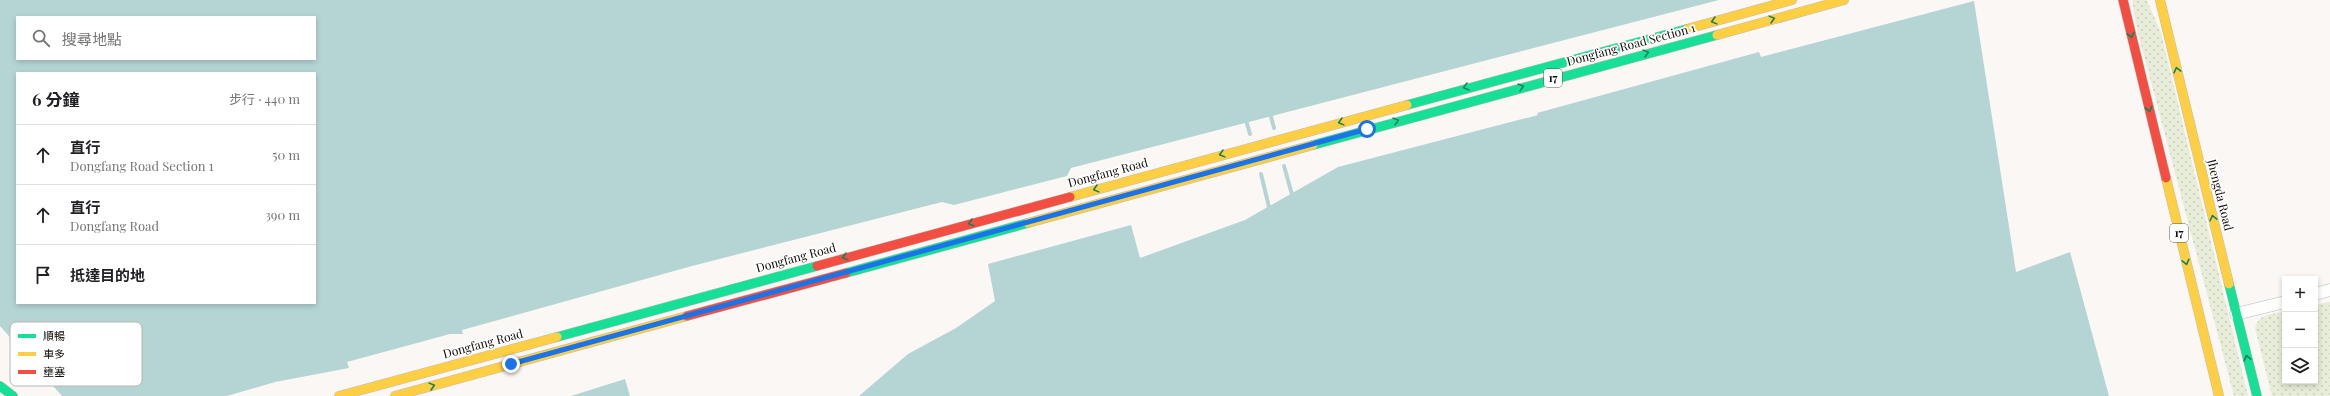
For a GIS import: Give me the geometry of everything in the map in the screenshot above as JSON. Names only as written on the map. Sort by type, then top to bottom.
[{"type":"main road","name":"Dongfang Road Section 1","points":[[1259,144],[1792,0]]},
{"type":"main road","name":"Dongfang Road Section 1","points":[[395,396],[1844,0]]},
{"type":"main road","name":"17","points":[[2123,0],[2219,396]]},
{"type":"main road","name":"Jhengda Road","points":[[2160,0],[2257,396]]},
{"type":"main road","name":"Dongfang Road","points":[[339,396],[1259,144]]},
{"type":"main road","points":[[0,386],[13,396]]},
{"type":"street","points":[[2318,293],[2330,290]]},
{"type":"street","points":[[2236,314],[2282,303]]},
{"type":"green space","points":[[2132,0],[2147,0],[2161,33],[2248,396],[2234,396],[2137,29]]},
{"type":"green space","points":[[2330,302],[2330,396],[2272,396],[2255,328],[2257,323],[2263,317],[2282,312],[2282,384],[2318,384],[2318,304]]},
{"type":"water","points":[[0,0],[1719,0],[1071,168],[1067,176],[954,205],[942,202],[692,266],[462,330],[463,334],[450,334],[347,362],[349,368],[275,382],[227,396],[62,396],[53,386],[142,386],[142,322],[10,322],[10,337],[0,326]]},
{"type":"water","points":[[1974,1],[2016,272],[2070,252],[2109,396],[859,396],[908,354],[956,328],[995,301],[988,264],[1131,225],[1140,258],[1245,220],[1338,167],[1538,115],[1537,113],[1759,52],[1761,57]]},
{"type":"water","points":[[625,379],[630,396],[571,396]]},
{"type":"waterway","points":[[1270,113],[1274,128]]},
{"type":"waterway","points":[[1245,117],[1250,134]]},
{"type":"waterway","points":[[1284,166],[1293,198]]},
{"type":"waterway","points":[[1261,174],[1270,211]]},
{"type":"traffic: fast","points":[[1407,105],[1687,29]]},
{"type":"traffic: fast","points":[[1313,145],[1717,35]]},
{"type":"traffic: fast","points":[[846,273],[1028,223]]},
{"type":"traffic: fast","points":[[557,337],[817,266]]},
{"type":"traffic: fast","points":[[2229,284],[2257,396]]},
{"type":"traffic: fast","points":[[0,386],[13,396]]},
{"type":"traffic: slow","points":[[1687,29],[1792,0]]},
{"type":"traffic: slow","points":[[1717,35],[1844,0]]},
{"type":"traffic: slow","points":[[2160,0],[2229,284]]},
{"type":"traffic: slow","points":[[1070,197],[1407,105]]},
{"type":"traffic: slow","points":[[1028,223],[1313,145]]},
{"type":"traffic: slow","points":[[2166,178],[2219,396]]},
{"type":"traffic: slow","points":[[395,396],[687,316]]},
{"type":"traffic: slow","points":[[339,396],[557,337]]},
{"type":"traffic: jam","points":[[2123,0],[2166,178]]},
{"type":"traffic: jam","points":[[817,266],[1070,197]]},
{"type":"traffic: jam","points":[[687,316],[846,273]]},
{"type":"route","points":[[511,364],[1367,129]]}]
